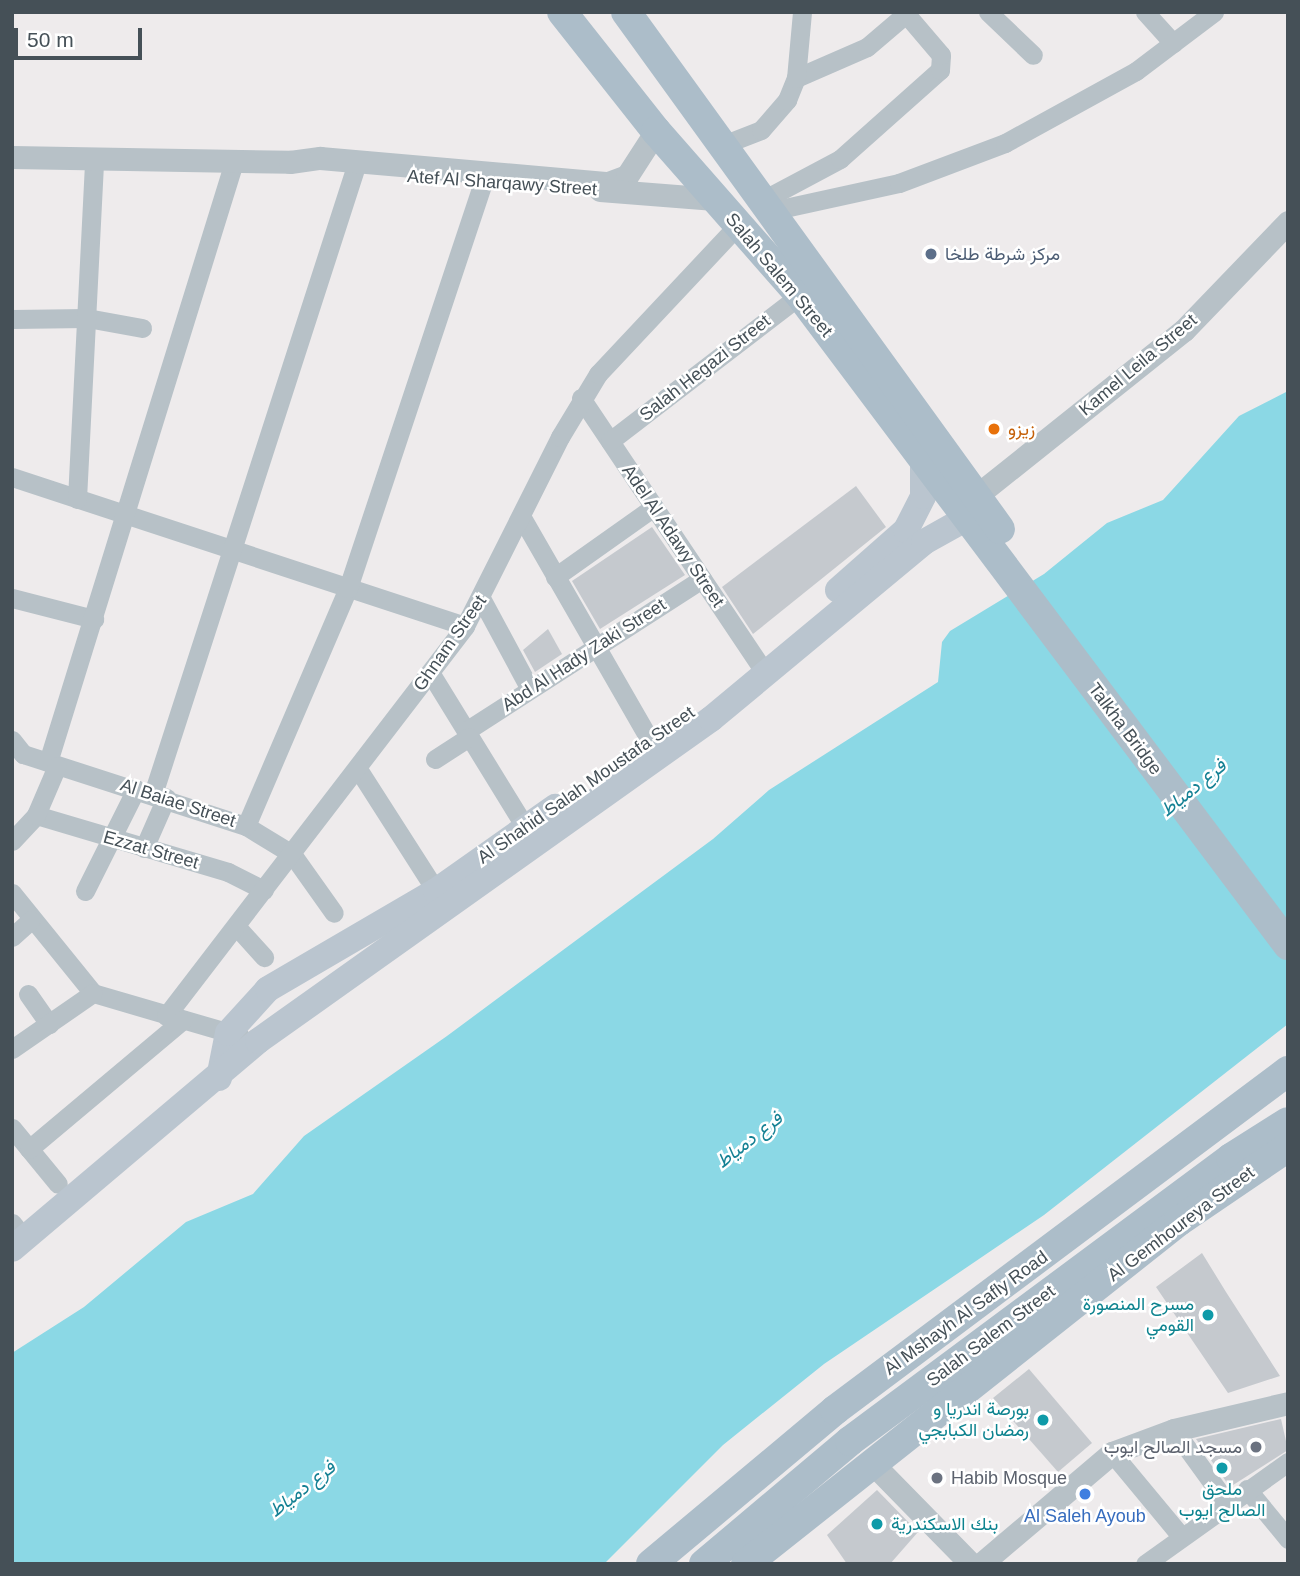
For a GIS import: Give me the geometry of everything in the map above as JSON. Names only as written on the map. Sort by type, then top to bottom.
[{"type":"main road","name":"Salah Salem Street","points":[[562,12],[656,131],[800,295],[923,460],[972,507]]},
{"type":"main road","points":[[586,12],[615,54],[612,75]]},
{"type":"main road","points":[[608,12],[630,43],[650,47]]},
{"type":"main road","name":"Salah Salem Street","points":[[626,12],[720,146],[767,206],[995,539]]},
{"type":"main road","name":"Al Shahid Salah Moustafa Street","points":[[16,1237],[219,1078],[258,1041],[666,751],[761,667],[906,530],[923,496],[923,460]]},
{"type":"main road","name":"Al Shahid Salah Moustafa Street","points":[[228,1033],[268,989],[436,891],[524,827],[652,744],[761,667],[972,507]]},
{"type":"main road","name":"Talkha Bridge","points":[[995,539],[1288,922]]},
{"type":"main road","name":"Talkha Bridge","points":[[995,539],[1288,945]]},
{"type":"main road","points":[[219,1078],[228,1033]]},
{"type":"main road","name":"Al Mshayh Al Safly Road","points":[[651,1564],[835,1410],[1288,1071]]},
{"type":"main road","name":"Salah Salem Street","points":[[704,1564],[921,1388],[1231,1158],[1288,1122]]},
{"type":"main road","name":"Al Gemhoureya Street","points":[[746,1564],[1180,1221],[1288,1147]]},
{"type":"main road","points":[[921,1388],[940,1411]]},
{"type":"street","points":[[720,146],[761,130],[779,114],[796,78],[802,12]]},
{"type":"street","points":[[988,12],[1033,55]]},
{"type":"street","points":[[1145,12],[1173,43]]},
{"type":"street","points":[[767,206],[846,197],[957,163],[1079,105],[1173,43],[1214,12]]},
{"type":"street","points":[[767,206],[840,159],[940,70],[942,55],[907,13],[845,60],[796,78]]},
{"type":"street","name":"Atef Al Sharqawy Street","points":[[12,157],[234,162],[290,162],[320,158],[608,183],[627,176],[656,131]]},
{"type":"street","points":[[77,499],[94,159]]},
{"type":"street","points":[[12,841],[36,815],[53,764],[94,619],[234,162]]},
{"type":"street","name":"Atef Al Sharqawy Street","points":[[290,162],[354,172],[715,199]]},
{"type":"street","points":[[144,848],[152,794],[354,172]]},
{"type":"street","points":[[246,826],[348,588],[483,181]]},
{"type":"street","name":"Kamel Leila Street","points":[[972,507],[1184,330],[1288,222]]},
{"type":"street","name":"Ghnam Street","points":[[19,1141],[174,1018],[236,926],[466,626],[482,600],[581,398],[738,225]]},
{"type":"street","name":"Salah Hegazi Street","points":[[610,440],[800,295]]},
{"type":"street","points":[[12,319],[88,318],[142,328]]},
{"type":"street","name":"Adel Al Adawy Street","points":[[581,398],[761,667]]},
{"type":"street","points":[[12,477],[466,626]]},
{"type":"street","points":[[555,577],[654,507]]},
{"type":"street","points":[[521,516],[652,744]]},
{"type":"street","name":"Abd Al Hady Zaki Street","points":[[435,759],[530,689],[702,579]]},
{"type":"street","points":[[12,598],[94,619]]},
{"type":"street","points":[[482,600],[530,689]]},
{"type":"street","points":[[431,674],[524,827]]},
{"type":"street","name":"Al Baiae Street","points":[[16,752],[246,826],[292,854]]},
{"type":"street","points":[[358,769],[436,891]]},
{"type":"street","points":[[85,891],[111,839],[152,794]]},
{"type":"street","name":"Ezzat Street","points":[[36,815],[228,872],[264,890]]},
{"type":"street","points":[[292,854],[334,912]]},
{"type":"street","points":[[12,893],[93,993],[258,1041]]},
{"type":"street","points":[[12,937],[32,920]]},
{"type":"street","points":[[236,926],[264,957]]},
{"type":"street","points":[[12,1049],[93,993]]},
{"type":"street","points":[[28,994],[49,1024]]},
{"type":"street","points":[[19,1141],[58,1184]]},
{"type":"street","points":[[981,1564],[1112,1453],[1174,1430],[1288,1403]]},
{"type":"street","points":[[1174,1430],[1227,1503]]},
{"type":"street","points":[[1112,1453],[1181,1536]]},
{"type":"street","points":[[1145,1564],[1288,1462]]},
{"type":"street","points":[[873,1464],[971,1564]]},
{"type":"street","points":[[1247,1489],[1288,1539]]},
{"type":"water","name":"فرع دمياط","points":[[1288,391],[1288,1024],[1044,1215],[824,1364],[723,1445],[604,1564],[12,1564],[12,1353],[84,1307],[186,1222],[253,1194],[304,1136],[447,1036],[713,839],[769,790],[938,682],[942,642],[950,631],[1044,574],[1107,523],[1163,500],[1239,416]]},
{"type":"building","points":[[856,486],[886,527],[753,634],[722,587]]},
{"type":"building","points":[[652,527],[685,575],[600,629],[572,581]]},
{"type":"building","points":[[548,629],[562,654],[535,672],[523,650]]},
{"type":"building","name":"مسرح المنصورة القومي","points":[[1202,1253],[1280,1376],[1228,1393],[1156,1287]]},
{"type":"building","name":"بورصة اندريا و رمضان الكبابجي","points":[[1029,1369],[1092,1443],[1058,1472],[993,1398]]},
{"type":"building","name":"مسجد الصالح ايوب","points":[[1281,1419],[1288,1450],[1230,1487],[1196,1439]]},
{"type":"building","name":"بنك الاسكندرية","points":[[877,1490],[918,1532],[890,1564],[847,1564],[827,1535]]},
{"type":"place","name":"مركز شرطة طلخا","points":[[931,254]]},
{"type":"place","name":"زيزو","points":[[994,429]]},
{"type":"place","name":"مسرح المنصورة القومي","points":[[1208,1315]]},
{"type":"place","name":"بورصة اندريا و رمضان الكبابجي","points":[[1043,1420]]},
{"type":"place","name":"مسجد الصالح ايوب","points":[[1256,1447]]},
{"type":"place","name":"ملحق الصالح ايوب","points":[[1222,1468]]},
{"type":"place","name":"Habib Mosque","points":[[937,1478]]},
{"type":"place","name":"Al Saleh Ayoub","points":[[1085,1494]]},
{"type":"place","name":"بنك الاسكندرية","points":[[877,1524]]}]
